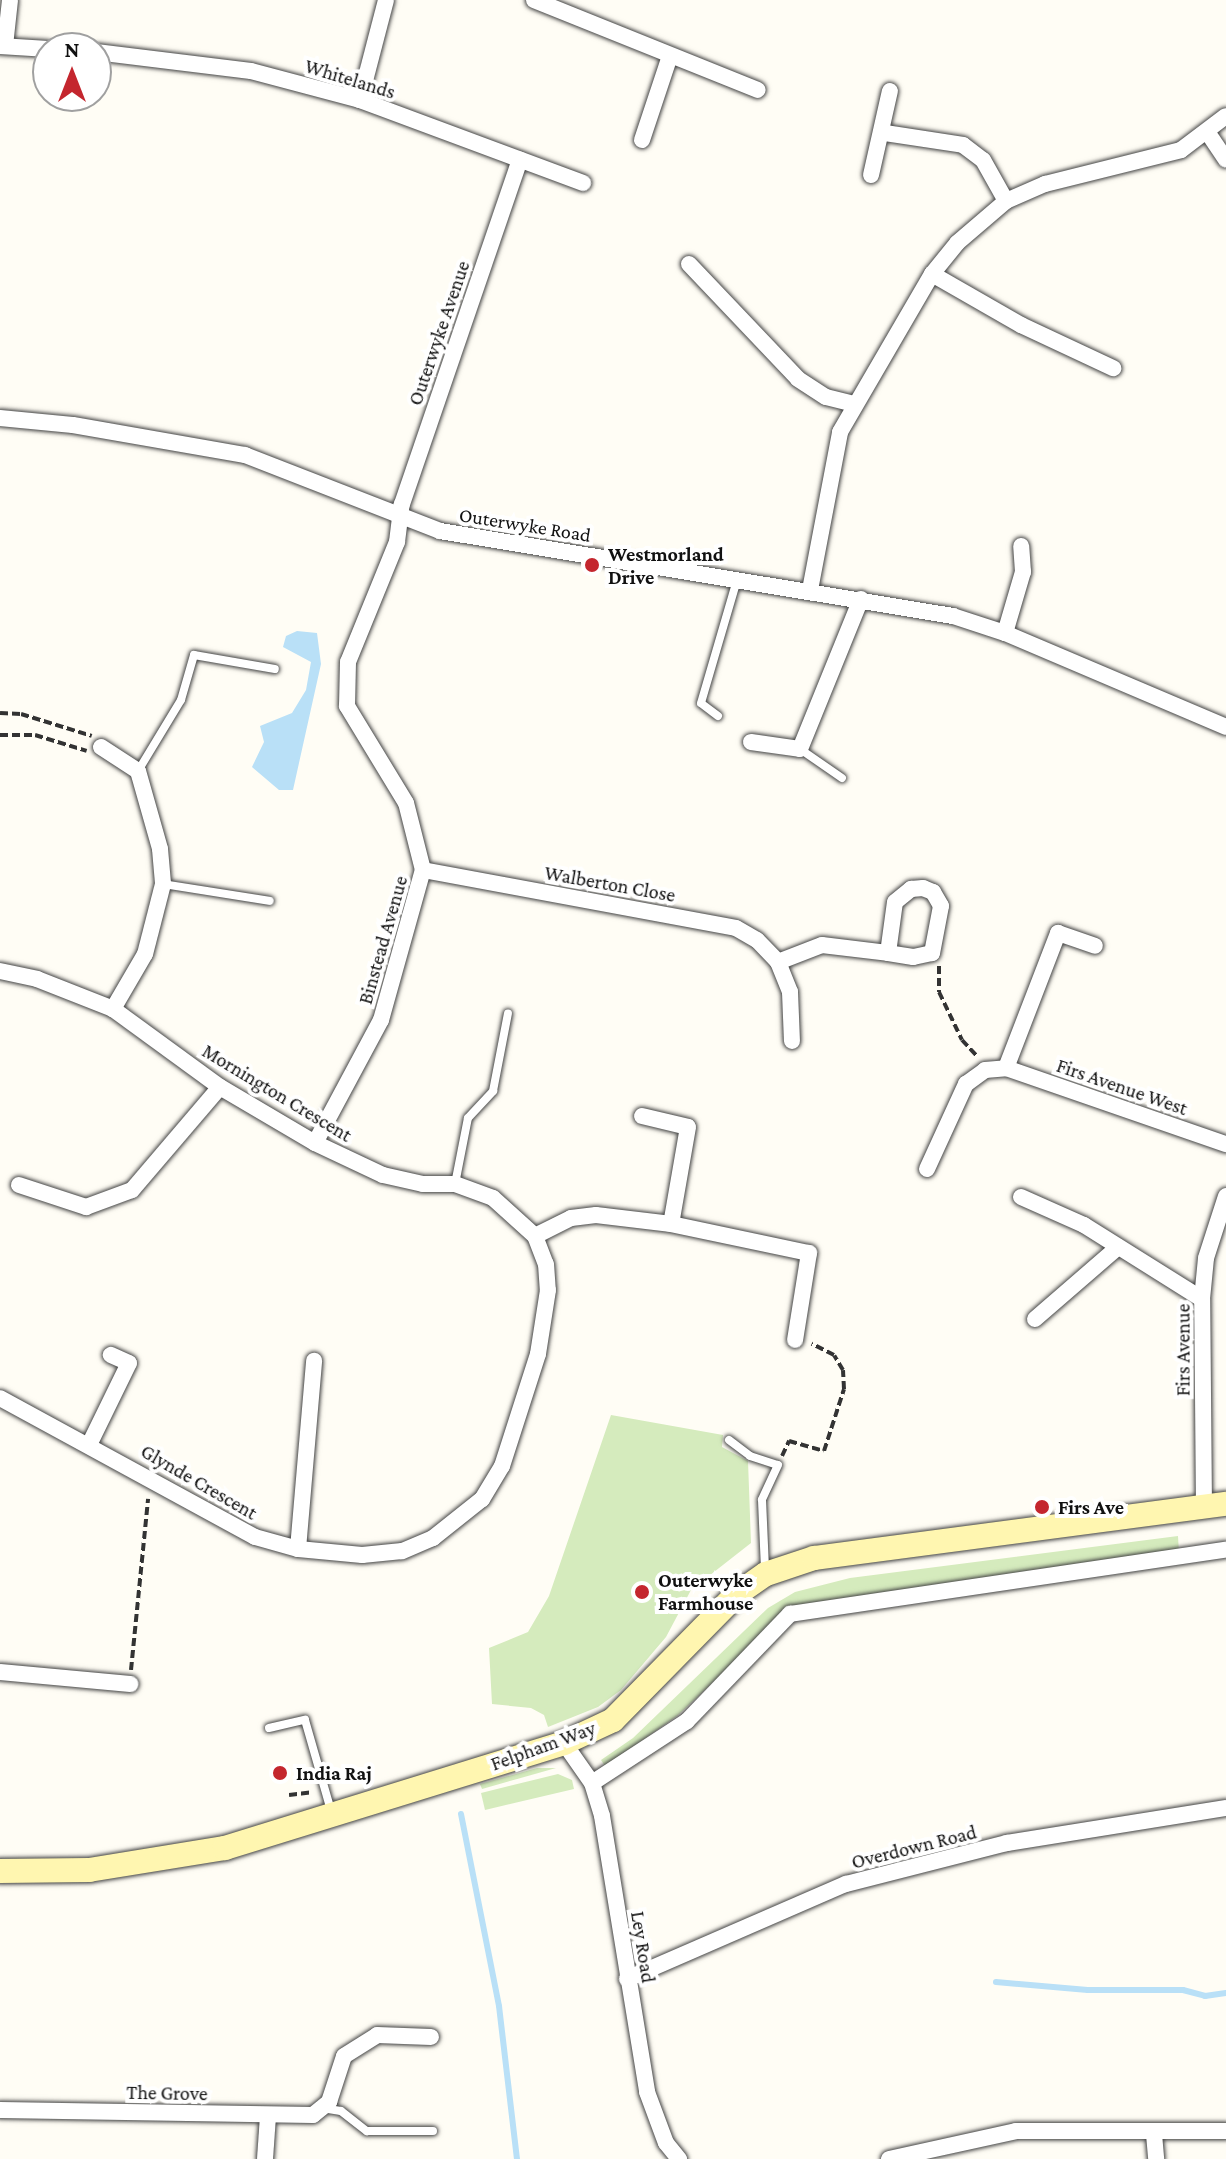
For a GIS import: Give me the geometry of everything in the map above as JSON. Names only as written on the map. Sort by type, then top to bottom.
[{"type":"main road","name":"Felpham Way","points":[[0,1871],[89,1870],[167,1861],[564,1743],[613,1720],[714,1616],[766,1574],[814,1558],[1215,1506]]},
{"type":"street","points":[[10,0],[3,46],[32,48]]},
{"type":"street","points":[[360,100],[386,0]]},
{"type":"street","points":[[534,0],[758,90]]},
{"type":"street","name":"Whitelands","points":[[112,54],[251,71],[360,100],[583,183]]},
{"type":"street","points":[[642,140],[670,56]]},
{"type":"street","points":[[871,175],[885,133],[890,91]]},
{"type":"street","points":[[810,590],[826,491],[840,432],[932,274],[980,220],[1006,201],[1045,184],[1181,150],[1208,133],[1226,116]]},
{"type":"street","points":[[885,133],[926,136],[963,145],[983,160],[1006,201]]},
{"type":"street","points":[[1208,133],[1226,160]]},
{"type":"street","name":"Outerwyke Avenue","points":[[401,520],[520,160]]},
{"type":"street","points":[[689,264],[798,379],[826,397],[854,404]]},
{"type":"street","points":[[932,274],[1021,325],[1113,368]]},
{"type":"street","name":"Outerwyke Road","points":[[0,418],[73,425],[245,455],[401,520],[440,531],[953,616],[1005,633],[1224,722]]},
{"type":"street","name":"Binstead Avenue","points":[[315,1143],[381,1020],[423,870],[406,803],[360,734],[347,706],[346,684],[360,627],[401,520]]},
{"type":"street","points":[[1005,633],[1023,572],[1021,546]]},
{"type":"street","points":[[751,742],[800,749],[861,599]]},
{"type":"street","points":[[101,747],[138,771],[160,849],[163,884],[145,954],[113,1009]]},
{"type":"street","name":"Walberton Close","points":[[423,870],[736,928],[757,940],[778,962],[790,992],[792,1041]]},
{"type":"street","points":[[778,962],[822,945],[913,957],[932,953],[941,906],[933,892],[923,888],[911,889],[895,902],[888,953]]},
{"type":"street","points":[[1006,1068],[1058,933],[1095,946]]},
{"type":"street","name":"Mornington Crescent","points":[[0,971],[37,979],[113,1009],[220,1087],[315,1143],[383,1175],[423,1184],[455,1184],[493,1198],[535,1236]]},
{"type":"street","name":"Firs Avenue West","points":[[985,1070],[1006,1068],[1226,1144]]},
{"type":"street","points":[[927,1169],[966,1084],[985,1070]]},
{"type":"street","points":[[19,1185],[86,1207],[132,1190],[220,1087]]},
{"type":"street","points":[[642,1116],[688,1127],[671,1224]]},
{"type":"street","name":"Firs Avenue","points":[[1215,1506],[1202,1299],[1206,1258],[1226,1196]]},
{"type":"street","points":[[1021,1197],[1118,1247],[1202,1299]]},
{"type":"street","points":[[535,1236],[571,1218],[596,1215],[671,1224],[809,1253],[795,1340]]},
{"type":"street","name":"Glynde Crescent","points":[[0,1398],[151,1476],[255,1537],[298,1549],[362,1555],[402,1551],[433,1538],[482,1499],[502,1466],[546,1317],[546,1264],[535,1236]]},
{"type":"street","points":[[1035,1319],[1118,1247]]},
{"type":"street","points":[[89,1445],[129,1363],[111,1355]]},
{"type":"street","points":[[298,1549],[314,1361]]},
{"type":"street","points":[[592,1783],[687,1721],[790,1614],[1226,1550]]},
{"type":"street","points":[[0,1672],[130,1684]]},
{"type":"street","name":"Ley Road","points":[[564,1743],[592,1783],[647,2092],[666,2143],[679,2159]]},
{"type":"street","name":"Overdown Road","points":[[627,1979],[846,1884],[1007,1843],[1226,1808]]},
{"type":"street","points":[[325,2105],[344,2056],[377,2035],[431,2037]]},
{"type":"street","name":"The Grove","points":[[0,2110],[268,2116],[313,2115],[325,2105]]},
{"type":"street","points":[[265,2159],[268,2116]]},
{"type":"street","points":[[889,2159],[1016,2131],[1154,2134],[1226,2131]]},
{"type":"street","points":[[1154,2134],[1156,2159]]},
{"type":"lane","points":[[718,716],[701,703],[737,579]]},
{"type":"lane","points":[[138,771],[181,700],[194,655],[275,669]]},
{"type":"lane","points":[[800,749],[842,778]]},
{"type":"lane","points":[[163,884],[270,901]]},
{"type":"lane","points":[[455,1184],[468,1118],[493,1091],[508,1013]]},
{"type":"lane","points":[[729,1440],[750,1456],[778,1465],[762,1500],[766,1574]]},
{"type":"lane","points":[[269,1728],[305,1720],[332,1814]]},
{"type":"lane","points":[[325,2105],[341,2111],[367,2131],[433,2131]]},
{"type":"path","points":[[0,713],[88,731]]},
{"type":"path","points":[[0,735],[35,735],[81,752]]},
{"type":"path","points":[[932,953],[940,969],[939,992],[962,1040],[985,1070]]},
{"type":"path","points":[[778,1465],[789,1441],[824,1451],[844,1389],[843,1370],[834,1355],[795,1340]]},
{"type":"path","points":[[130,1684],[151,1476]]},
{"type":"path","points":[[289,1795],[304,1794]]},
{"type":"green space","points":[[611,1415],[723,1435],[722,1447],[748,1461],[751,1543],[691,1590],[666,1637],[621,1690],[598,1707],[548,1727],[544,1715],[531,1708],[492,1704],[489,1648],[528,1632],[549,1596]]},
{"type":"green space","points":[[1178,1536],[1179,1553],[789,1611],[677,1716],[605,1766],[601,1760],[633,1738],[768,1608],[795,1592],[850,1578]]},
{"type":"green space","points":[[537,1768],[556,1768],[482,1789],[480,1784]]},
{"type":"green space","points":[[558,1774],[572,1780],[574,1789],[485,1810],[481,1793]]},
{"type":"water","points":[[297,631],[317,633],[321,664],[293,790],[279,790],[252,767],[264,742],[260,726],[292,713],[306,690],[311,662],[283,647],[286,636]]},
{"type":"waterway","points":[[461,1814],[499,2006],[517,2159]]},
{"type":"waterway","points":[[996,1982],[1088,1990],[1183,1990],[1205,1996],[1226,1993]]},
{"type":"place","name":"Westmorland Drive","points":[[592,565]]},
{"type":"place","name":"Firs Ave","points":[[1042,1507]]},
{"type":"place","name":"Outerwyke Farmhouse","points":[[642,1592]]},
{"type":"place","name":"India Raj","points":[[280,1773]]}]
